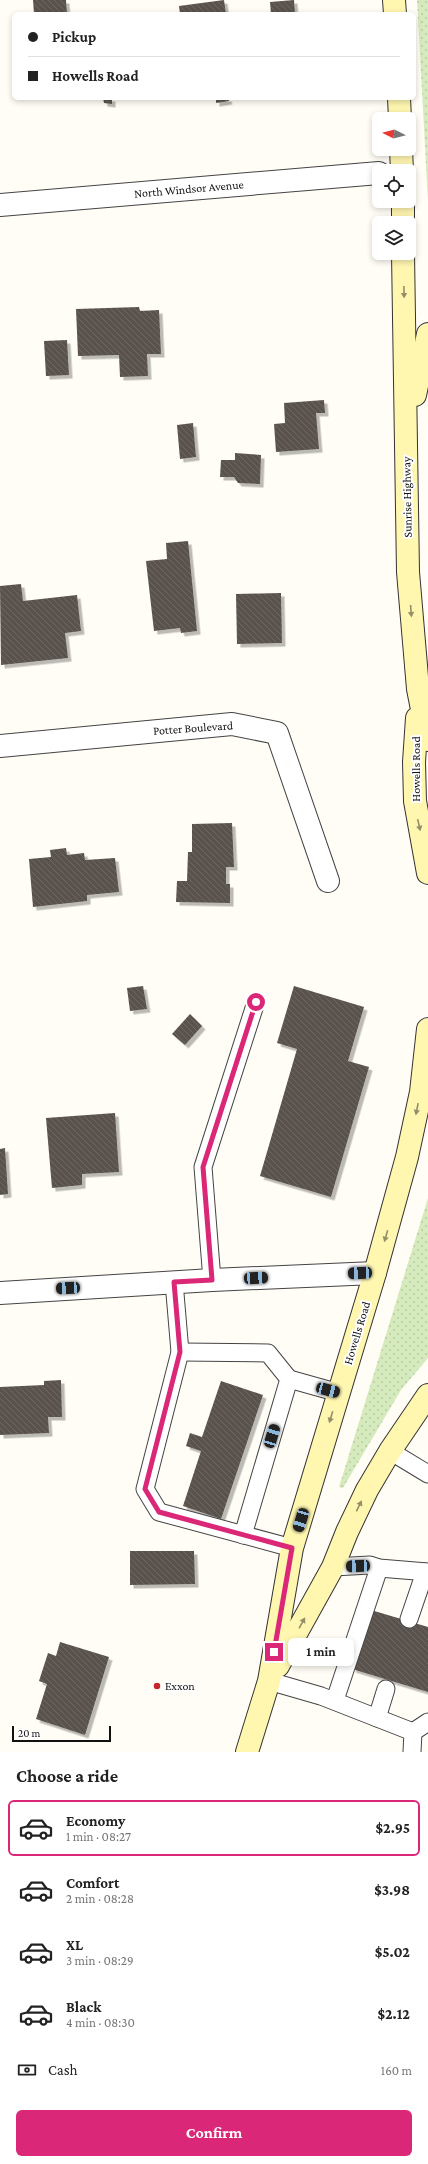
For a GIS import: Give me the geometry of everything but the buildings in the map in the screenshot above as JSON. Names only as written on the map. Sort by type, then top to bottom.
[{"type":"main road","points":[[394,0],[395,12]]},
{"type":"main road","points":[[399,100],[400,112]]},
{"type":"main road","name":"Sunrise Highway","points":[[403,260],[408,572],[418,689],[428,740]]},
{"type":"main road","points":[[406,443],[428,334]]},
{"type":"main road","name":"Howells Road","points":[[418,689],[414,780],[418,820],[428,873]]},
{"type":"main road","name":"Howells Road","points":[[247,1752],[269,1681],[292,1548],[375,1272],[414,1124],[421,1092],[428,1029]]},
{"type":"main road","name":"Howells Road","points":[[269,1681],[333,1567],[360,1504],[390,1451],[428,1395]]},
{"type":"street","name":"North Windsor Avenue","points":[[0,205],[372,174]]},
{"type":"street","name":"Potter Boulevard","points":[[0,746],[232,724],[277,733],[328,881]]},
{"type":"street","points":[[0,1293],[174,1282],[375,1272]]},
{"type":"lane","points":[[212,1280],[203,1167],[256,1002]]},
{"type":"lane","points":[[174,1282],[180,1352],[145,1489],[159,1512],[292,1548]]},
{"type":"lane","points":[[180,1352],[268,1353],[289,1380],[339,1393]]},
{"type":"lane","points":[[243,1535],[289,1380]]},
{"type":"lane","points":[[390,1451],[428,1474]]},
{"type":"lane","points":[[333,1567],[370,1565],[379,1568],[427,1572],[409,1619]]},
{"type":"lane","points":[[335,1700],[379,1568]]},
{"type":"lane","points":[[269,1681],[335,1700],[412,1732]]},
{"type":"lane","points":[[377,1718],[386,1689]]},
{"type":"lane","points":[[412,1732],[428,1722]]},
{"type":"lane","points":[[412,1732],[412,1752]]},
{"type":"green space","points":[[417,0],[428,0],[428,201]]},
{"type":"green space","points":[[428,1198],[428,1358],[401,1390],[343,1488],[339,1487]]},
{"type":"place","name":"Exxon","points":[[157,1686]]},
{"type":"route","points":[[256,1002],[203,1167],[212,1280],[174,1282],[180,1352],[145,1489],[159,1512],[292,1548],[274,1652]]}]
